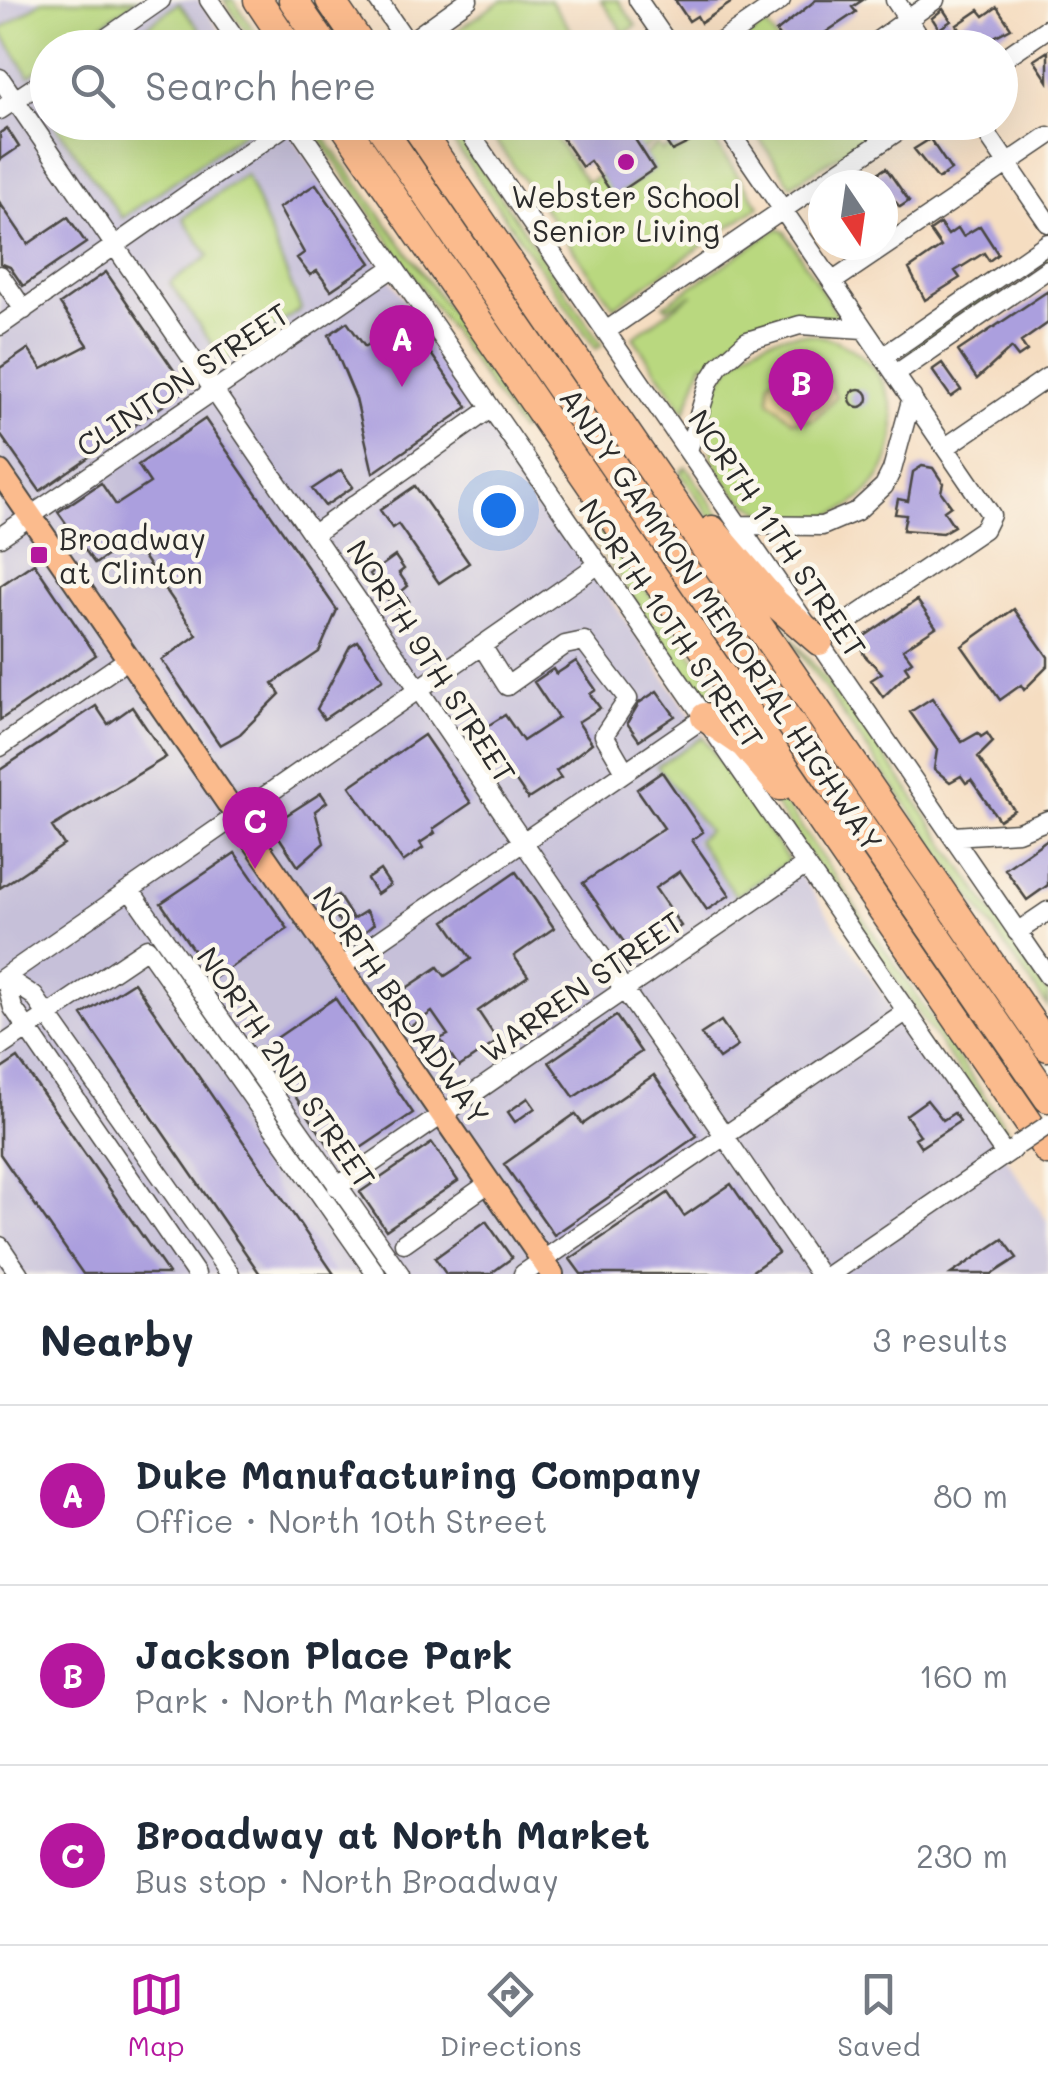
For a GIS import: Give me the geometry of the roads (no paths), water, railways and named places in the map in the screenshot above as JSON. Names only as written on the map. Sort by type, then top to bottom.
[{"type":"highway","points":[[258,0],[278,30]]},
{"type":"highway","points":[[293,0],[314,30]]},
{"type":"highway","points":[[330,0],[351,30]]},
{"type":"highway","name":"ANDY GAMMON MEMORIAL HIGHWAY","points":[[354,140],[1048,1151]]},
{"type":"highway","points":[[389,140],[1048,1098]]},
{"type":"highway","name":"ANDY GAMMON MEMORIAL HIGHWAY","points":[[426,140],[1048,1047]]},
{"type":"highway","points":[[648,465],[692,507],[775,604],[819,641]]},
{"type":"highway","points":[[705,717],[744,744],[800,812],[835,843]]},
{"type":"main road","name":"NORTH BROADWAY","points":[[0,472],[489,1184],[539,1270]]},
{"type":"street","points":[[118,30],[161,0]]},
{"type":"street","points":[[210,0],[230,30]]},
{"type":"street","points":[[378,0],[396,30]]},
{"type":"street","points":[[428,30],[468,0]]},
{"type":"street","points":[[638,0],[659,30]]},
{"type":"street","points":[[738,30],[781,0]]},
{"type":"street","points":[[894,0],[915,30]]},
{"type":"street","points":[[892,30],[934,0]]},
{"type":"street","points":[[1018,49],[1048,28]]},
{"type":"street","name":"NORTH 9TH STREET","points":[[0,78],[8,105],[30,134]]},
{"type":"street","points":[[8,105],[30,90]]},
{"type":"street","points":[[832,282],[1048,136]]},
{"type":"street","name":"NORTH 9TH STREET","points":[[35,140],[115,245],[315,534],[416,692],[818,1274]]},
{"type":"street","points":[[0,326],[267,140]]},
{"type":"street","name":"NORTH 10TH STREET","points":[[305,140],[906,1011],[1012,1150]]},
{"type":"street","name":"NORTH 11TH STREET","points":[[474,140],[1048,976]]},
{"type":"street","points":[[735,140],[990,511],[988,525],[819,641]]},
{"type":"street","points":[[606,332],[885,140]]},
{"type":"street","points":[[991,140],[1048,223]]},
{"type":"street","points":[[884,356],[1048,243]]},
{"type":"street","name":"CLINTON STREET","points":[[0,537],[394,268]]},
{"type":"street","points":[[896,374],[1048,269]]},
{"type":"street","points":[[0,275],[24,310]]},
{"type":"street","points":[[688,451],[709,382],[719,366],[746,341],[800,325],[864,329]]},
{"type":"street","points":[[946,448],[1048,377]]},
{"type":"street","points":[[740,525],[822,526],[857,511],[884,486],[892,470],[912,397]]},
{"type":"street","points":[[315,534],[490,409]]},
{"type":"street","points":[[2,979],[599,564]]},
{"type":"street","points":[[482,646],[507,686],[565,645],[584,641],[628,699],[604,735],[625,771]]},
{"type":"street","points":[[0,747],[128,658]]},
{"type":"street","points":[[340,968],[705,717]]},
{"type":"street","points":[[954,836],[1018,832],[1048,820]]},
{"type":"street","name":"WARREN STREET","points":[[337,1186],[806,864]]},
{"type":"street","name":"NORTH 2ND STREET","points":[[130,890],[400,1274]]},
{"type":"street","points":[[1018,932],[1048,911]]},
{"type":"street","points":[[0,1048],[147,948],[376,1274]]},
{"type":"street","points":[[2,979],[34,996],[230,1274]]},
{"type":"street","points":[[2,979],[13,1008],[196,1274]]},
{"type":"street","points":[[539,1270],[906,1011]]},
{"type":"street","points":[[831,1274],[1048,1125]]},
{"type":"street","points":[[404,1243],[489,1184]]},
{"type":"street","points":[[0,1246],[20,1274]]},
{"type":"place","name":"Webster School Senior Living","points":[[626,162]]},
{"type":"place","name":"Duke Manufacturing Company","points":[[402,387]]},
{"type":"place","name":"Jackson Place Park","points":[[801,431]]},
{"type":"place","name":"Broadway at Clinton","points":[[39,555]]},
{"type":"place","name":"Broadway at North Market","points":[[255,869]]}]
